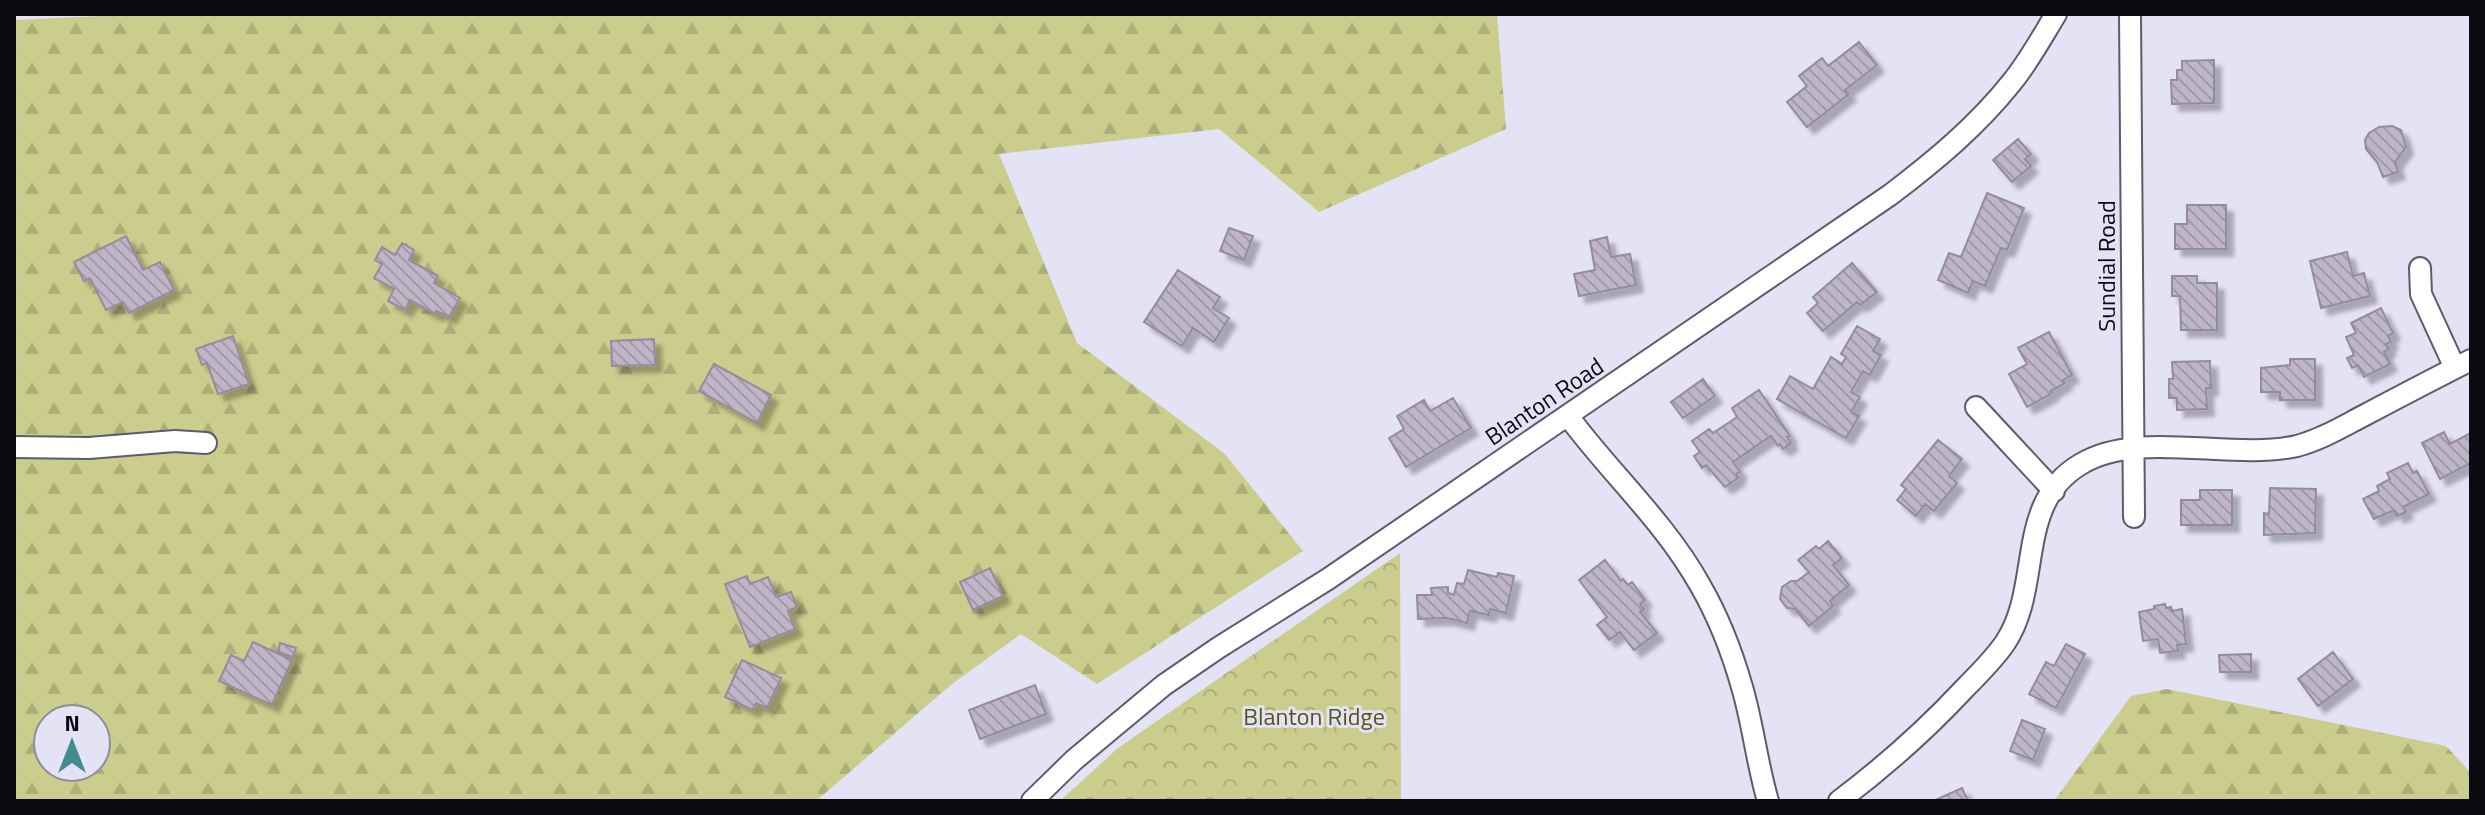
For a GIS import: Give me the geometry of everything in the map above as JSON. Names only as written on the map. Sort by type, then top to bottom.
[{"type":"street","name":"Blanton Road","points":[[1032,801],[1074,760],[1164,685],[1328,579],[1890,195],[1947,151],[1989,110],[2014,80],[2056,14]]},
{"type":"street","name":"Sundial Road","points":[[2130,14],[2134,517]]},
{"type":"street","points":[[1839,801],[1931,725],[2006,641],[2017,619],[2025,589],[2037,519],[2054,491],[2081,463],[2133,448],[2258,450],[2298,446],[2330,433],[2463,364],[2421,294],[2420,268]]},
{"type":"street","points":[[1976,407],[2054,491]]},
{"type":"street","points":[[1568,416],[1667,536],[1700,584],[1725,637],[1743,688],[1768,801]]},
{"type":"street","points":[[14,447],[89,448],[175,441],[206,443]]},
{"type":"green space","points":[[146,14],[1497,14],[1506,129],[1319,212],[1219,129],[999,154],[1077,343],[1225,454],[1303,551],[1097,684],[1021,634],[952,684],[816,801],[14,801],[14,20]]},
{"type":"green space","name":"Blanton Ridge","points":[[1400,553],[1401,801],[1060,801],[1118,748]]},
{"type":"green space","points":[[2167,689],[2446,746],[2471,773],[2471,801],[2054,801],[2131,696]]},
{"type":"building","points":[[1859,42],[1877,65],[1845,90],[1849,94],[1807,127],[1787,102],[1807,86],[1799,76],[1822,58],[1828,66]]},
{"type":"building","points":[[2214,60],[2214,103],[2172,104],[2171,80],[2177,80],[2177,70],[2182,70],[2182,61]]},
{"type":"building","points":[[2392,126],[2401,130],[2406,147],[2395,162],[2398,172],[2383,177],[2377,162],[2366,149],[2365,140],[2369,133],[2379,127]]},
{"type":"building","points":[[2018,139],[2031,154],[2025,159],[2031,166],[2012,182],[1993,160]]},
{"type":"building","points":[[1987,193],[2024,208],[2007,250],[2001,248],[1985,286],[1973,281],[1968,293],[1938,280],[1949,253],[1961,257]]},
{"type":"building","points":[[2187,205],[2226,205],[2226,249],[2175,249],[2175,224],[2187,224]]},
{"type":"building","points":[[1229,228],[1253,236],[1244,260],[1220,251]]},
{"type":"building","points":[[126,236],[143,270],[160,262],[174,290],[129,313],[123,302],[106,310],[90,278],[84,281],[74,262]]},
{"type":"building","points":[[1607,237],[1611,257],[1630,254],[1636,285],[1579,296],[1574,274],[1595,270],[1590,241]]},
{"type":"building","points":[[402,243],[414,250],[409,260],[438,276],[434,283],[460,298],[449,317],[436,311],[435,314],[410,300],[405,310],[388,301],[394,289],[374,278],[382,264],[375,260],[382,247],[395,255]]},
{"type":"building","points":[[2347,252],[2353,276],[2364,273],[2370,296],[2321,308],[2310,261]]},
{"type":"building","points":[[1852,263],[1877,292],[1860,305],[1857,302],[1823,331],[1807,313],[1818,303],[1813,297]]},
{"type":"building","points":[[1178,270],[1220,297],[1213,308],[1229,318],[1214,342],[1193,328],[1182,346],[1144,322]]},
{"type":"building","points":[[2172,276],[2197,276],[2197,283],[2217,283],[2217,330],[2181,330],[2180,296],[2172,296]]},
{"type":"building","points":[[2381,308],[2393,333],[2388,336],[2391,342],[2386,344],[2389,349],[2384,352],[2390,364],[2364,377],[2358,365],[2352,368],[2347,358],[2354,355],[2346,337],[2356,333],[2351,323]]},
{"type":"building","points":[[1857,326],[1880,339],[1873,351],[1881,355],[1870,375],[1863,371],[1851,392],[1860,397],[1851,412],[1859,416],[1846,438],[1777,399],[1790,376],[1813,389],[1831,357],[1842,364],[1846,357],[1841,354]]},
{"type":"building","points":[[2049,332],[2072,375],[2052,393],[2027,407],[2009,374],[2027,364],[2018,348]]},
{"type":"building","points":[[233,336],[249,384],[218,394],[207,363],[202,365],[196,349]]},
{"type":"building","points":[[654,339],[655,365],[612,366],[611,341]]},
{"type":"building","points":[[2290,359],[2315,359],[2315,400],[2280,400],[2280,392],[2261,392],[2261,368],[2290,365]]},
{"type":"building","points":[[2210,361],[2211,388],[2206,388],[2207,409],[2177,410],[2177,398],[2169,398],[2169,379],[2173,379],[2172,362]]},
{"type":"building","points":[[714,364],[771,395],[757,423],[699,391]]},
{"type":"building","points":[[1703,379],[1715,396],[1683,418],[1671,402]]},
{"type":"building","points":[[1759,390],[1790,436],[1787,437],[1791,443],[1783,449],[1771,436],[1733,462],[1740,472],[1736,474],[1738,478],[1725,487],[1706,465],[1702,468],[1694,456],[1700,452],[1692,441],[1709,429],[1713,433],[1737,417],[1732,408]]},
{"type":"building","points":[[1453,398],[1471,428],[1406,467],[1389,438],[1404,429],[1397,416],[1424,400],[1430,411]]},
{"type":"building","points":[[2444,432],[2450,444],[2471,433],[2471,463],[2440,479],[2422,443]]},
{"type":"building","points":[[1938,440],[1962,459],[1949,476],[1957,483],[1934,511],[1925,504],[1916,516],[1897,500],[1906,489],[1901,485]]},
{"type":"building","points":[[2408,463],[2413,473],[2417,471],[2429,494],[2403,507],[2406,512],[2397,516],[2394,510],[2374,519],[2363,499],[2379,491],[2377,486],[2390,479],[2387,473]]},
{"type":"building","points":[[2270,488],[2316,489],[2315,533],[2264,535],[2264,513],[2269,514]]},
{"type":"building","points":[[2200,490],[2232,490],[2232,525],[2181,525],[2181,500],[2200,500]]},
{"type":"building","points":[[1828,541],[1842,558],[1833,565],[1849,585],[1830,601],[1833,606],[1809,626],[1795,609],[1787,608],[1780,599],[1782,587],[1809,572],[1798,560]]},
{"type":"building","points":[[1605,560],[1621,581],[1623,579],[1628,585],[1632,582],[1645,600],[1640,604],[1644,609],[1640,612],[1657,633],[1634,650],[1620,632],[1609,640],[1597,625],[1607,617],[1579,580]]},
{"type":"building","points":[[990,568],[1003,596],[973,610],[960,582]]},
{"type":"building","points":[[1468,570],[1497,577],[1498,573],[1514,576],[1506,613],[1490,609],[1489,615],[1470,611],[1467,623],[1447,618],[1418,619],[1417,595],[1432,595],[1431,588],[1448,587],[1448,593],[1454,595],[1457,583],[1464,584]]},
{"type":"building","points":[[747,576],[750,584],[768,577],[776,597],[791,592],[797,607],[788,611],[795,629],[750,647],[725,584]]},
{"type":"building","points":[[2165,604],[2172,611],[2182,609],[2186,644],[2177,645],[2178,651],[2160,653],[2158,639],[2143,641],[2139,612]]},
{"type":"building","points":[[253,642],[292,660],[272,705],[219,681],[231,655],[244,661]]},
{"type":"building","points":[[280,643],[296,648],[293,657],[278,652]]},
{"type":"building","points":[[2066,644],[2085,654],[2056,708],[2029,694],[2046,662],[2054,666]]},
{"type":"building","points":[[2333,652],[2353,679],[2318,706],[2298,679]]},
{"type":"building","points":[[2251,654],[2251,672],[2220,672],[2219,655]]},
{"type":"building","points":[[742,660],[781,678],[767,708],[756,703],[753,710],[725,697]]},
{"type":"building","points":[[1035,685],[1046,714],[980,739],[969,710]]},
{"type":"building","points":[[2022,720],[2045,729],[2033,760],[2010,751]]},
{"type":"building","points":[[1962,788],[1968,801],[1935,800]]}]
